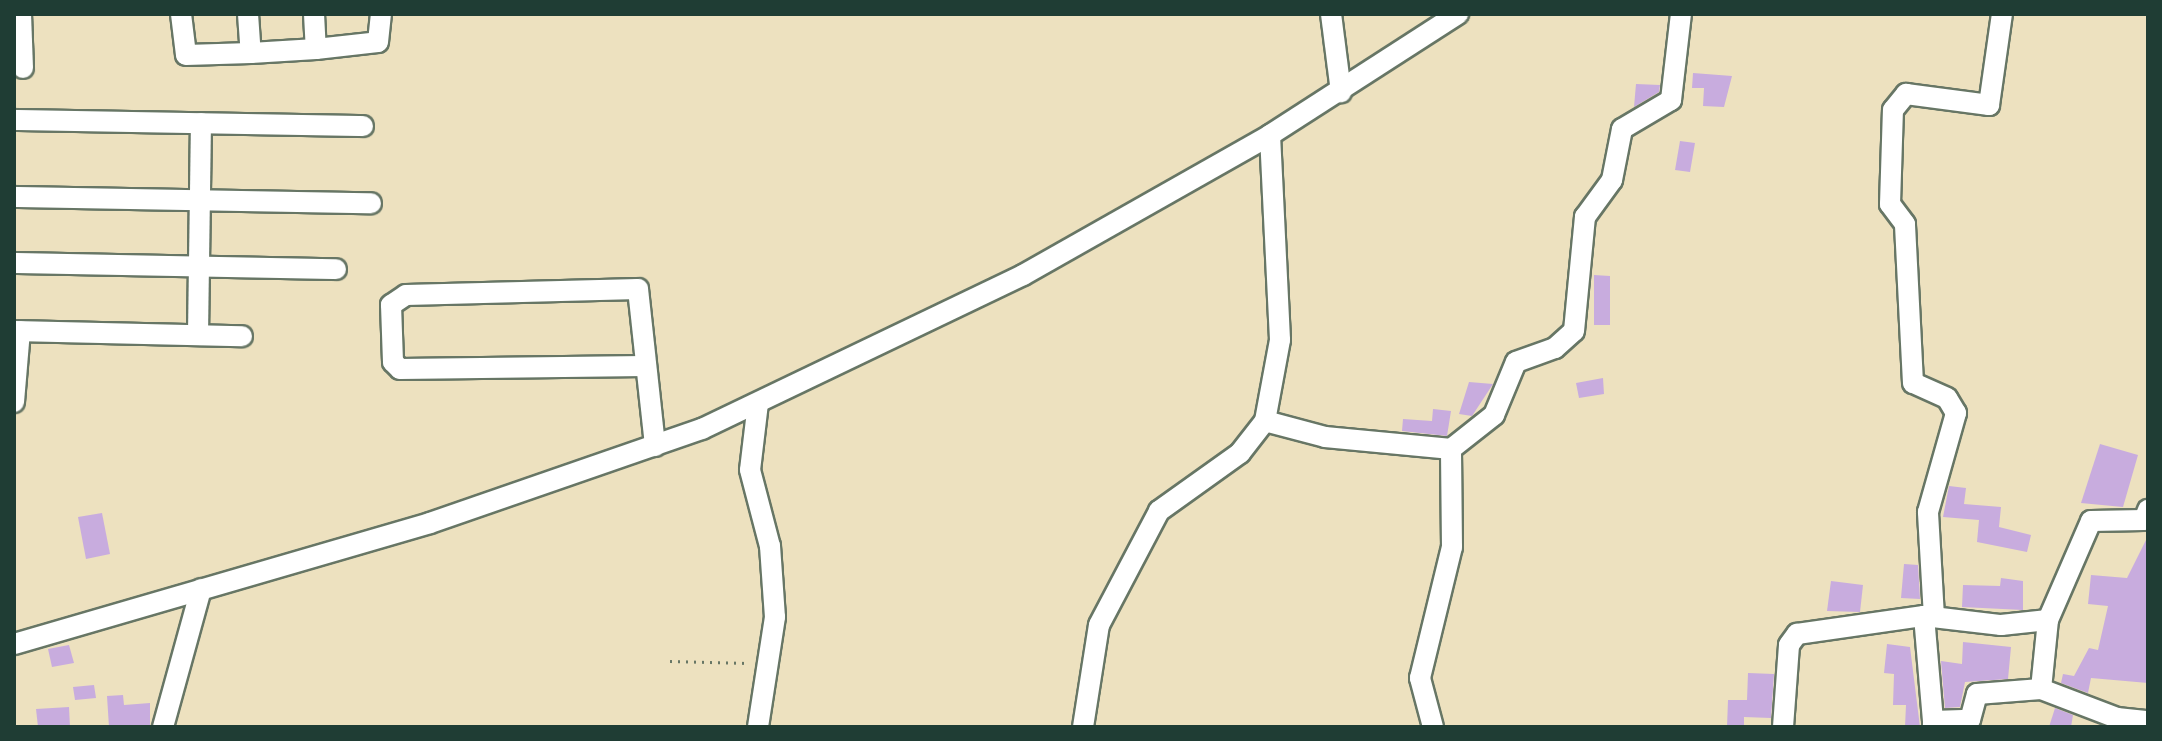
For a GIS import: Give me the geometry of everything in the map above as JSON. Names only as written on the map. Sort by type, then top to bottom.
[{"type":"street","points":[[21,14],[23,68]]},
{"type":"street","points":[[181,14],[186,55],[316,49],[378,42],[381,14]]},
{"type":"street","points":[[248,14],[251,53]]},
{"type":"street","points":[[314,14],[316,49]]},
{"type":"street","points":[[1331,14],[1341,92]]},
{"type":"street","points":[[14,644],[416,528],[655,446],[758,403],[988,293],[1270,135],[1458,14]]},
{"type":"street","points":[[1265,421],[1340,440],[1451,449],[1494,415],[1516,362],[1555,348],[1574,331],[1585,217],[1612,180],[1622,129],[1671,100],[1681,14]]},
{"type":"street","points":[[2002,14],[1989,105],[1906,94],[1893,110],[1890,204],[1905,224],[1913,383],[1947,398],[1956,413],[1928,512],[1933,724],[1970,720],[1977,694],[2041,689],[2117,718],[2148,721]]},
{"type":"street","points":[[14,120],[363,126]]},
{"type":"street","points":[[198,335],[201,123]]},
{"type":"street","points":[[1083,727],[1099,625],[1159,511],[1240,453],[1265,421],[1280,340],[1270,135]]},
{"type":"street","points":[[14,197],[371,203]]},
{"type":"street","points":[[14,263],[336,269]]},
{"type":"street","points":[[645,366],[400,369],[393,362],[391,305],[406,295],[638,289],[655,446]]},
{"type":"street","points":[[14,402],[17,331],[242,336]]},
{"type":"street","points":[[758,403],[750,470],[775,572],[771,646],[758,727]]},
{"type":"street","points":[[1433,727],[1420,678],[1452,547],[1451,449]]},
{"type":"street","points":[[2041,689],[2048,620],[2091,521],[2144,520],[2148,510]]},
{"type":"street","points":[[163,727],[201,589]]},
{"type":"street","points":[[1783,727],[1789,645],[1797,634],[1929,617],[2001,625],[2048,620]]},
{"type":"path","points":[[670,661],[742,667],[771,646]]},
{"type":"building","points":[[1693,73],[1732,76],[1724,107],[1703,106],[1704,88],[1692,88]]},
{"type":"building","points":[[1636,84],[1660,85],[1659,92],[1634,107]]},
{"type":"building","points":[[1680,141],[1695,143],[1690,172],[1675,170]]},
{"type":"building","points":[[1594,275],[1610,276],[1610,325],[1594,325]]},
{"type":"building","points":[[1603,378],[1604,394],[1579,398],[1576,383]]},
{"type":"building","points":[[1469,382],[1493,384],[1472,416],[1459,414]]},
{"type":"building","points":[[1433,409],[1451,411],[1447,436],[1402,431],[1403,419],[1432,421]]},
{"type":"building","points":[[2100,444],[2138,455],[2123,507],[2081,503]]},
{"type":"building","points":[[1949,486],[1966,488],[1964,504],[2001,507],[1999,527],[2031,535],[2027,552],[1977,542],[1979,520],[1943,517]]},
{"type":"building","points":[[102,513],[110,554],[86,559],[78,517]]},
{"type":"building","points":[[2148,536],[2148,683],[2091,678],[2088,693],[2061,683],[2063,674],[2074,676],[2089,648],[2098,650],[2108,606],[2088,604],[2091,575],[2127,578]]},
{"type":"building","points":[[1904,564],[1918,565],[1920,599],[1901,598]]},
{"type":"building","points":[[2001,578],[2023,581],[2023,610],[1962,607],[1963,585],[2000,586]]},
{"type":"building","points":[[1831,581],[1863,585],[1860,612],[1827,611]]},
{"type":"building","points":[[1963,642],[2011,647],[2008,679],[1965,682],[1960,707],[1945,708],[1941,661],[1962,664]]},
{"type":"building","points":[[1887,644],[1910,647],[1920,727],[1905,727],[1906,705],[1893,705],[1894,674],[1884,673]]},
{"type":"building","points":[[69,645],[74,663],[52,667],[48,649]]},
{"type":"building","points":[[1748,673],[1774,674],[1771,718],[1744,717],[1744,727],[1727,727],[1728,700],[1747,700]]},
{"type":"building","points":[[94,685],[96,698],[75,700],[73,687]]},
{"type":"building","points":[[123,695],[124,705],[150,703],[150,727],[109,727],[107,696]]},
{"type":"building","points":[[69,707],[70,727],[38,727],[36,709]]},
{"type":"building","points":[[2055,708],[2073,715],[2071,727],[2049,727]]}]
